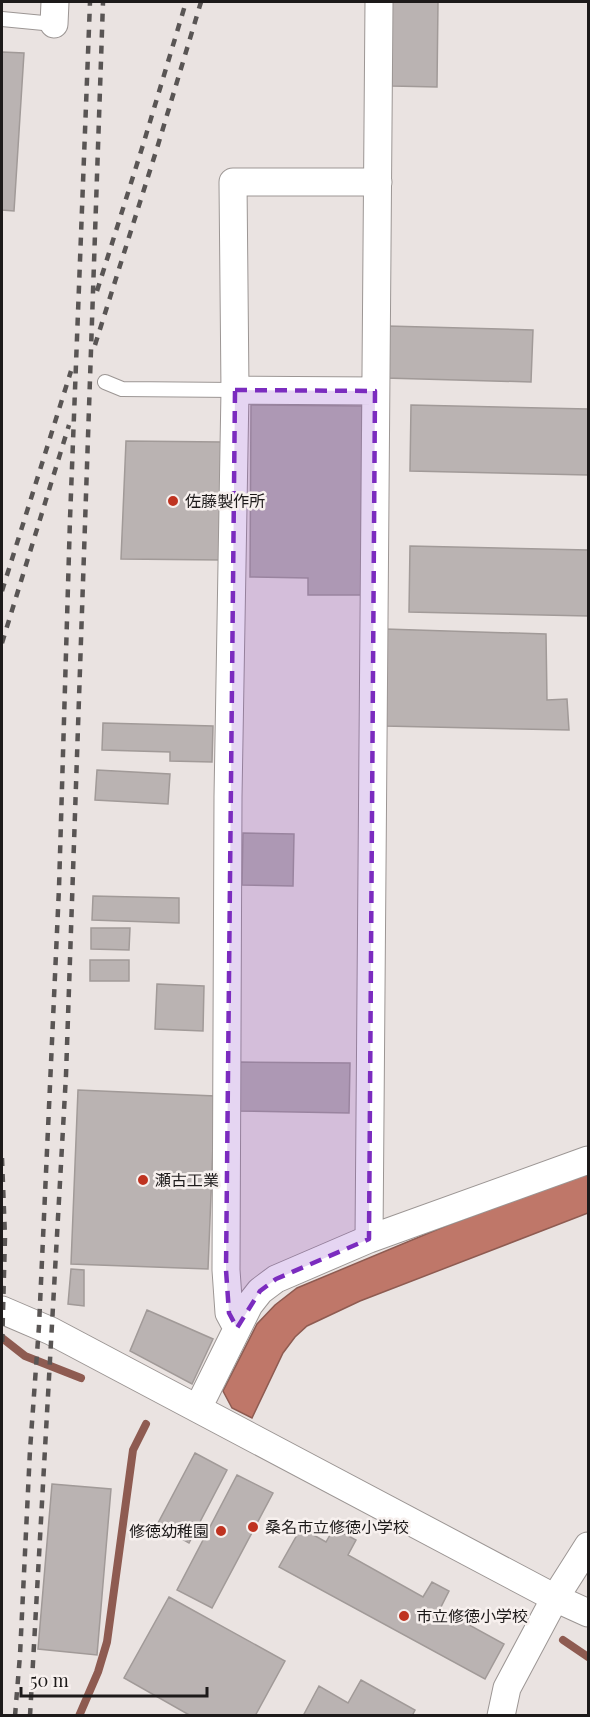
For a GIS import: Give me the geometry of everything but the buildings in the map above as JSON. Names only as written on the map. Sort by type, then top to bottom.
[{"type":"street","points":[[369,1239],[379,2]]},
{"type":"street","points":[[237,1328],[229,1313],[226,1270],[228,797],[235,390],[233,182],[378,182]]},
{"type":"street","points":[[235,390],[375,391]]},
{"type":"street","points":[[198,1408],[249,1305],[260,1291],[276,1279],[369,1239],[588,1160]]},
{"type":"street","points":[[2,1310],[51,1331],[555,1598],[588,1613]]},
{"type":"street","points":[[501,1716],[507,1688],[555,1598],[588,1546]]},
{"type":"lane","points":[[2,19],[55,13]]},
{"type":"lane","points":[[105,382],[122,389],[235,390]]},
{"type":"highlighted area","points":[[235,390],[375,391],[369,1239],[276,1279],[260,1291],[237,1328],[229,1313],[226,1270]]},
{"type":"shaded area","points":[[588,1173],[588,1213],[360,1301],[307,1326],[283,1353],[252,1418],[232,1408],[223,1391],[257,1324],[275,1305],[297,1288],[448,1225]]},
{"type":"waterway","points":[[2,1338],[25,1356],[81,1378]]},
{"type":"waterway","points":[[79,1716],[98,1672],[107,1642],[133,1450],[146,1424]]},
{"type":"waterway","points":[[563,1640],[588,1657]]},
{"type":"railway","points":[[15,1716],[39,1326],[59,888],[70,519],[90,2]]},
{"type":"railway","points":[[30,1716],[66,1075],[103,2]]},
{"type":"railway","points":[[97,291],[186,2]]},
{"type":"railway","points":[[95,345],[201,2]]},
{"type":"railway","points":[[2,591],[71,371]]},
{"type":"railway","points":[[2,643],[69,425]]},
{"type":"railway","points":[[2,1158],[5,1237],[2,1350]]},
{"type":"place","name":"佐藤製作所","points":[[173,501]]},
{"type":"place","name":"瀬古工業","points":[[143,1180]]},
{"type":"place","name":"桑名市立修徳小学校","points":[[253,1527]]},
{"type":"place","name":"修徳幼稚園","points":[[221,1531]]},
{"type":"place","name":"市立修徳小学校","points":[[404,1616]]}]
